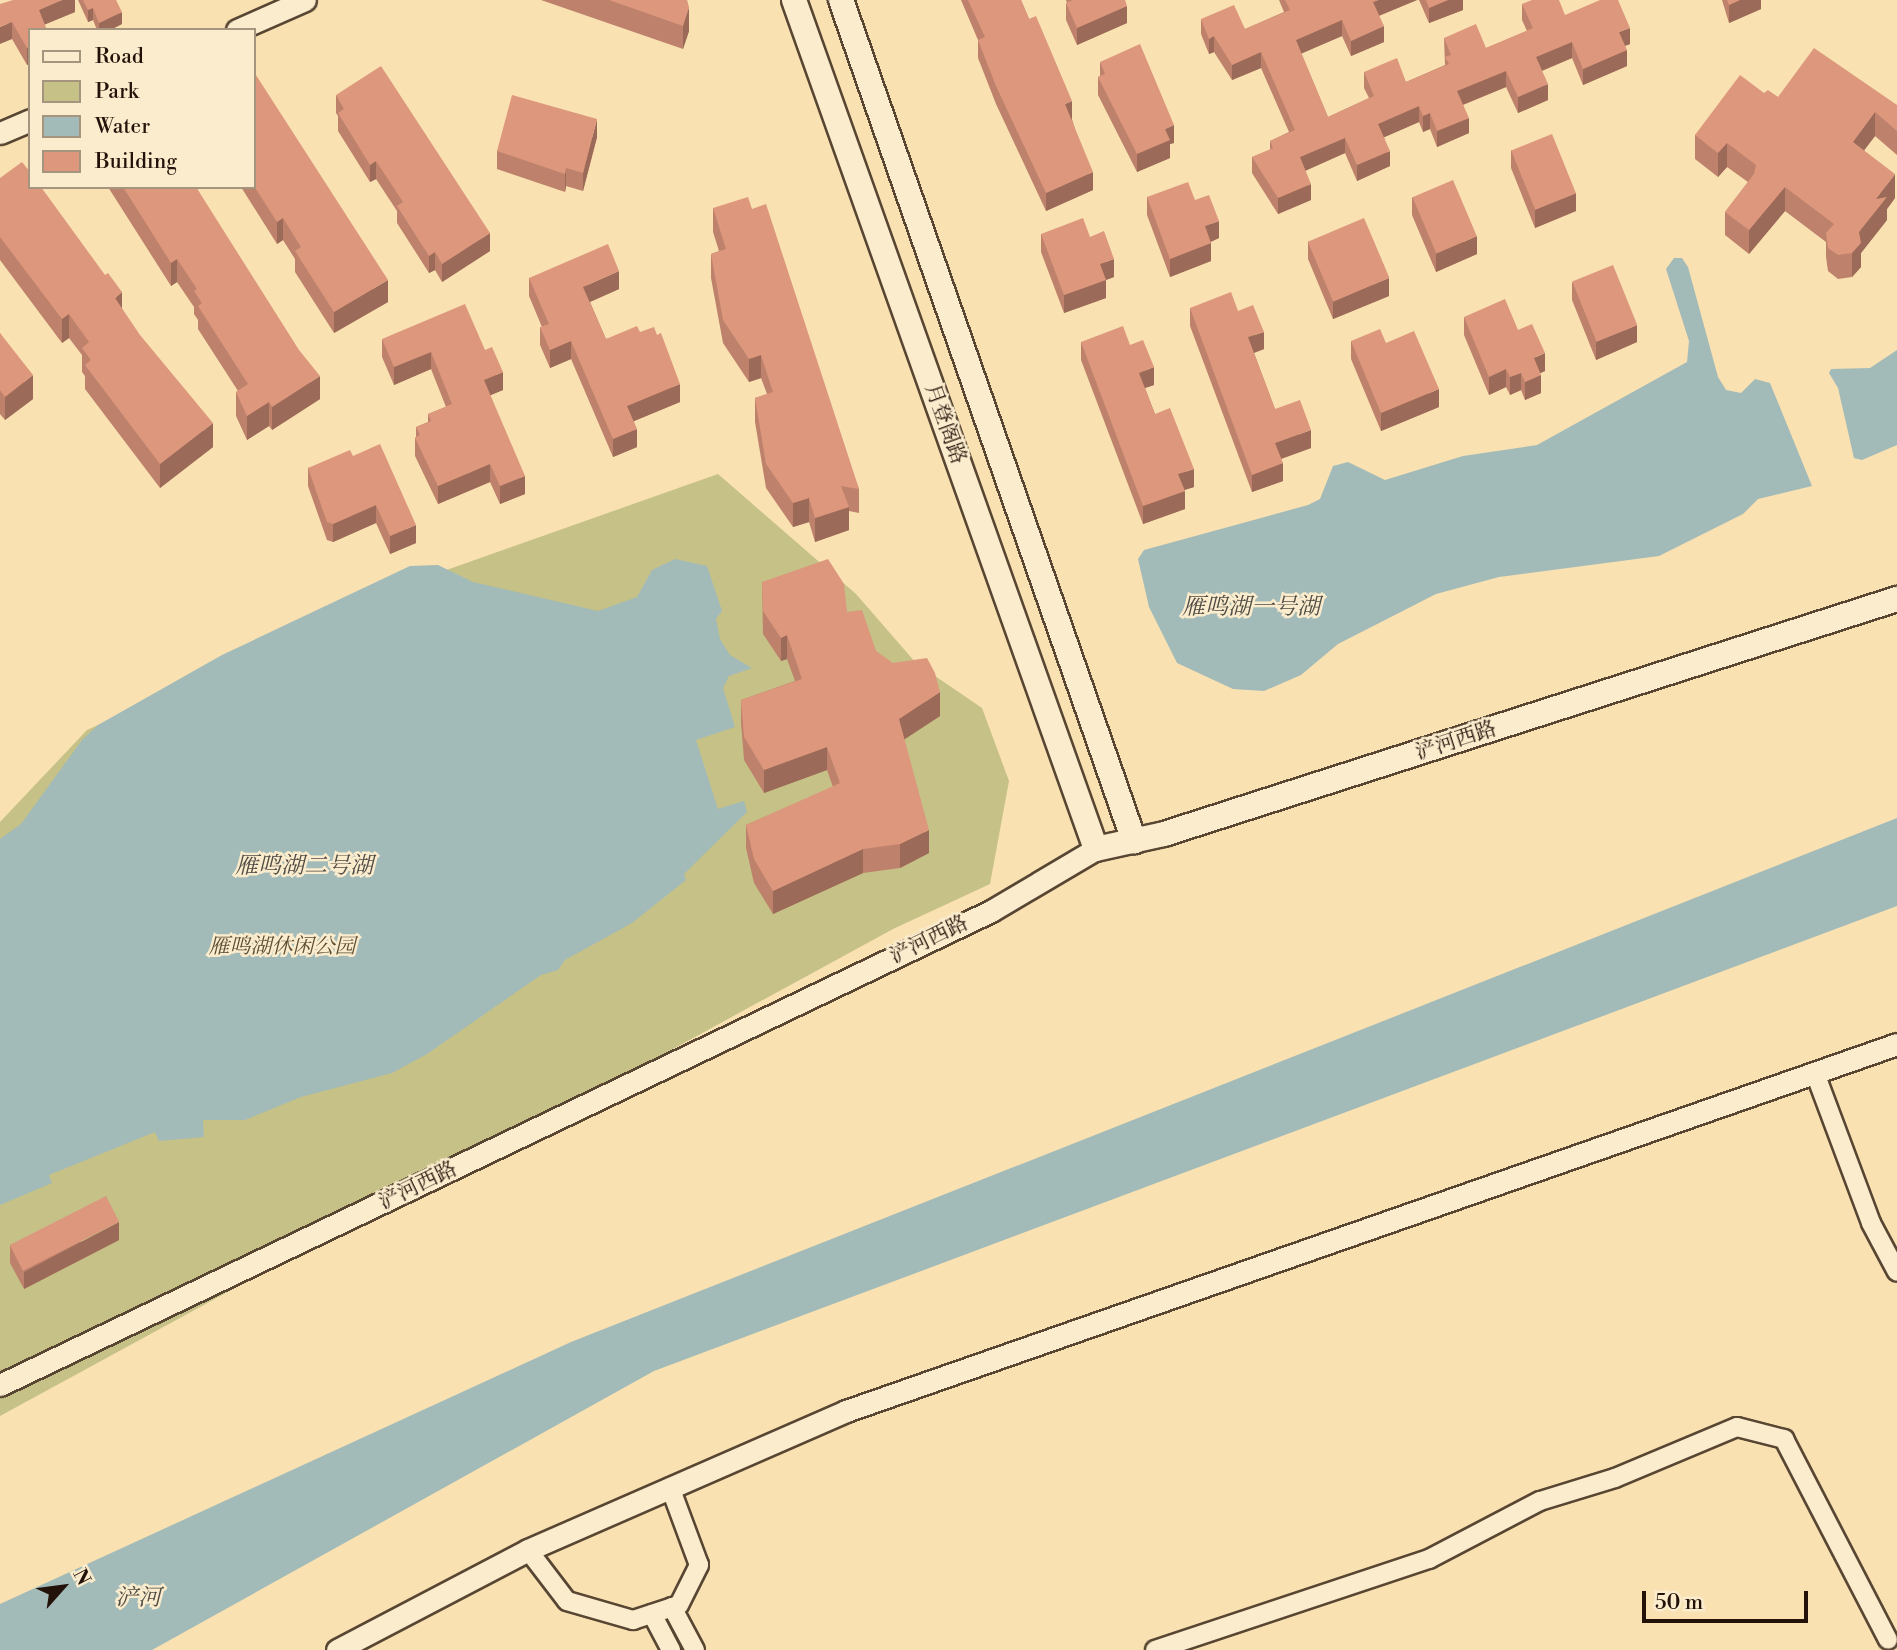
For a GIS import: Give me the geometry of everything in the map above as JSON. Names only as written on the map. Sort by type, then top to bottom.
[{"type":"main road","name":"月登阁路","points":[[794,0],[1096,849]]},
{"type":"main road","name":"月登阁路","points":[[841,0],[1134,841]]},
{"type":"main road","name":"浐河西路","points":[[1096,849],[1134,841],[1897,599]]},
{"type":"street","points":[[241,28],[304,0]]},
{"type":"street","points":[[0,133],[28,121]]},
{"type":"street","name":"浐河西路","points":[[0,1385],[978,917],[1096,849]]},
{"type":"street","points":[[337,1650],[528,1550],[846,1411],[1897,1044]]},
{"type":"street","points":[[1815,1073],[1871,1223],[1897,1272]]},
{"type":"street","points":[[1155,1650],[1429,1559],[1540,1501],[1615,1478],[1737,1427],[1784,1439],[1888,1640]]},
{"type":"street","points":[[528,1550],[567,1601],[633,1620],[680,1605],[699,1565],[670,1487]]},
{"type":"street","points":[[672,1607],[695,1650]]},
{"type":"street","points":[[652,1614],[671,1650]]},
{"type":"green space","name":"雁鸣湖休闲公园","points":[[718,474],[856,594],[916,663],[982,708],[1009,781],[990,884],[893,929],[0,1416],[0,822],[87,730],[424,578]]},
{"type":"water","name":"雁鸣湖一号湖","points":[[1674,258],[1682,258],[1688,267],[1718,377],[1726,390],[1741,393],[1755,379],[1770,383],[1812,486],[1758,499],[1743,514],[1659,556],[1499,577],[1436,594],[1338,644],[1301,675],[1264,691],[1233,689],[1177,663],[1149,607],[1138,559],[1144,550],[1308,505],[1320,499],[1333,466],[1348,462],[1385,480],[1463,456],[1537,445],[1687,362],[1689,341],[1666,269]]},
{"type":"water","points":[[1897,350],[1897,445],[1862,460],[1854,458],[1838,388],[1829,373],[1831,369],[1870,368]]},
{"type":"water","name":"雁鸣湖二号湖","points":[[675,559],[707,566],[722,611],[716,619],[720,639],[730,655],[752,668],[729,676],[723,688],[735,727],[696,740],[718,809],[744,801],[747,812],[684,874],[686,880],[632,923],[565,960],[558,970],[541,975],[427,1054],[392,1073],[301,1097],[245,1120],[203,1120],[204,1137],[159,1141],[155,1132],[49,1175],[52,1183],[0,1205],[0,839],[21,824],[82,740],[98,725],[222,655],[410,566],[438,565],[473,582],[598,611],[637,597],[652,570]]},
{"type":"water","name":"浐河","points":[[1897,818],[1897,906],[654,1371],[152,1650],[0,1650],[0,1604],[571,1342]]},
{"type":"building","points":[[13,0],[62,0],[39,10],[46,28],[28,28],[27,48],[12,22],[0,27],[0,4]]},
{"type":"building","points":[[83,0],[116,0],[122,12],[99,23],[93,8],[88,10]]},
{"type":"building","points":[[609,0],[687,0],[689,7],[683,26]]},
{"type":"building","points":[[968,0],[1021,0],[1029,19],[1036,16],[1072,101],[1065,104],[1093,172],[1046,193],[996,86],[978,40],[985,37]]},
{"type":"building","points":[[1073,0],[1125,0],[1127,6],[1077,28],[1066,3]]},
{"type":"building","points":[[1285,0],[1379,0],[1373,2],[1384,26],[1351,41],[1342,20],[1296,40],[1328,117],[1374,96],[1364,72],[1397,58],[1406,82],[1449,64],[1445,57],[1451,55],[1444,38],[1476,24],[1486,48],[1533,28],[1522,4],[1532,0],[1559,0],[1565,15],[1600,0],[1618,0],[1630,28],[1619,32],[1627,50],[1583,69],[1572,42],[1536,57],[1548,84],[1518,97],[1506,71],[1457,91],[1469,118],[1437,131],[1430,113],[1423,116],[1419,106],[1378,124],[1390,151],[1357,165],[1345,138],[1300,157],[1311,184],[1278,198],[1252,157],[1273,148],[1270,141],[1295,130],[1261,52],[1232,65],[1214,36],[1209,39],[1201,19],[1234,5],[1245,29],[1290,10]]},
{"type":"building","points":[[1426,0],[1448,0],[1429,8]]},
{"type":"building","points":[[1727,0],[1740,0],[1729,5]]},
{"type":"building","points":[[1140,44],[1174,125],[1165,129],[1170,140],[1137,154],[1098,77],[1105,74],[1100,62]]},
{"type":"building","points":[[1814,48],[1897,105],[1897,131],[1875,112],[1853,142],[1895,174],[1876,199],[1887,197],[1859,232],[1861,243],[1852,253],[1838,255],[1828,248],[1826,233],[1834,224],[1785,187],[1749,230],[1725,212],[1754,174],[1756,165],[1727,143],[1718,153],[1695,135],[1740,75],[1764,93],[1768,90],[1778,97]]},
{"type":"building","points":[[381,66],[490,233],[442,264],[435,252],[429,256],[397,206],[403,202],[376,161],[370,165],[338,113],[344,109],[336,95]]},
{"type":"building","points":[[256,75],[388,280],[334,312],[295,251],[301,247],[283,218],[277,222],[256,189]]},
{"type":"building","points":[[512,95],[597,119],[583,173],[566,168],[565,174],[497,151]]},
{"type":"building","points":[[1552,134],[1576,193],[1535,210],[1511,150]]},
{"type":"building","points":[[22,162],[28,170],[28,189],[42,189],[105,275],[108,273],[122,292],[115,298],[140,335],[213,423],[160,464],[85,365],[91,360],[82,348],[89,342],[69,314],[62,319],[0,237],[0,178]]},
{"type":"building","points":[[1453,180],[1477,236],[1436,253],[1412,197]]},
{"type":"building","points":[[1188,182],[1195,200],[1209,195],[1219,221],[1205,226],[1211,243],[1170,259],[1147,197]]},
{"type":"building","points":[[124,189],[197,189],[299,350],[320,376],[272,407],[269,402],[247,416],[236,392],[248,384],[198,306],[202,303],[194,291],[197,289],[177,259],[171,263]]},
{"type":"building","points":[[748,197],[752,209],[766,204],[859,489],[841,486],[849,507],[815,518],[809,498],[793,503],[766,464],[755,398],[773,392],[761,355],[749,359],[723,320],[711,254],[726,249],[713,208]]},
{"type":"building","points":[[1083,218],[1090,237],[1104,231],[1114,259],[1100,264],[1106,280],[1064,295],[1041,234]]},
{"type":"building","points":[[1364,218],[1389,278],[1333,302],[1308,242]]},
{"type":"building","points":[[608,244],[619,271],[583,287],[606,339],[637,326],[640,332],[654,327],[657,335],[661,333],[680,384],[627,406],[637,429],[613,439],[571,341],[550,350],[540,327],[549,324],[529,278]]},
{"type":"building","points":[[1613,265],[1637,325],[1597,342],[1572,281]]},
{"type":"building","points":[[1231,292],[1238,311],[1253,305],[1264,332],[1248,337],[1275,409],[1300,400],[1311,430],[1275,443],[1283,463],[1252,475],[1190,308]]},
{"type":"building","points":[[1505,299],[1518,330],[1532,324],[1545,353],[1534,358],[1541,375],[1525,382],[1521,373],[1510,377],[1506,369],[1489,377],[1464,317]]},
{"type":"building","points":[[465,304],[485,350],[492,347],[503,372],[484,380],[525,476],[500,486],[490,464],[438,486],[415,438],[420,435],[416,427],[431,421],[428,414],[452,404],[431,352],[394,367],[382,339]]},
{"type":"building","points":[[1123,326],[1130,345],[1143,340],[1154,367],[1139,373],[1155,414],[1170,408],[1194,469],[1178,474],[1185,491],[1143,506],[1081,342]]},
{"type":"building","points":[[1380,329],[1386,343],[1414,331],[1439,389],[1381,413],[1351,341]]},
{"type":"building","points":[[0,333],[33,375],[5,397],[0,390]]},
{"type":"building","points":[[380,444],[416,525],[390,536],[376,505],[333,524],[327,522],[308,468],[350,450],[353,456]]},
{"type":"building","points":[[828,559],[844,584],[847,612],[862,610],[876,651],[893,663],[927,658],[935,673],[940,692],[899,719],[929,830],[900,844],[863,849],[773,891],[754,859],[746,825],[840,783],[827,747],[764,770],[744,737],[741,700],[802,679],[787,635],[781,638],[763,611],[762,582]]},
{"type":"building","points":[[106,1196],[119,1222],[23,1271],[10,1245]]}]
